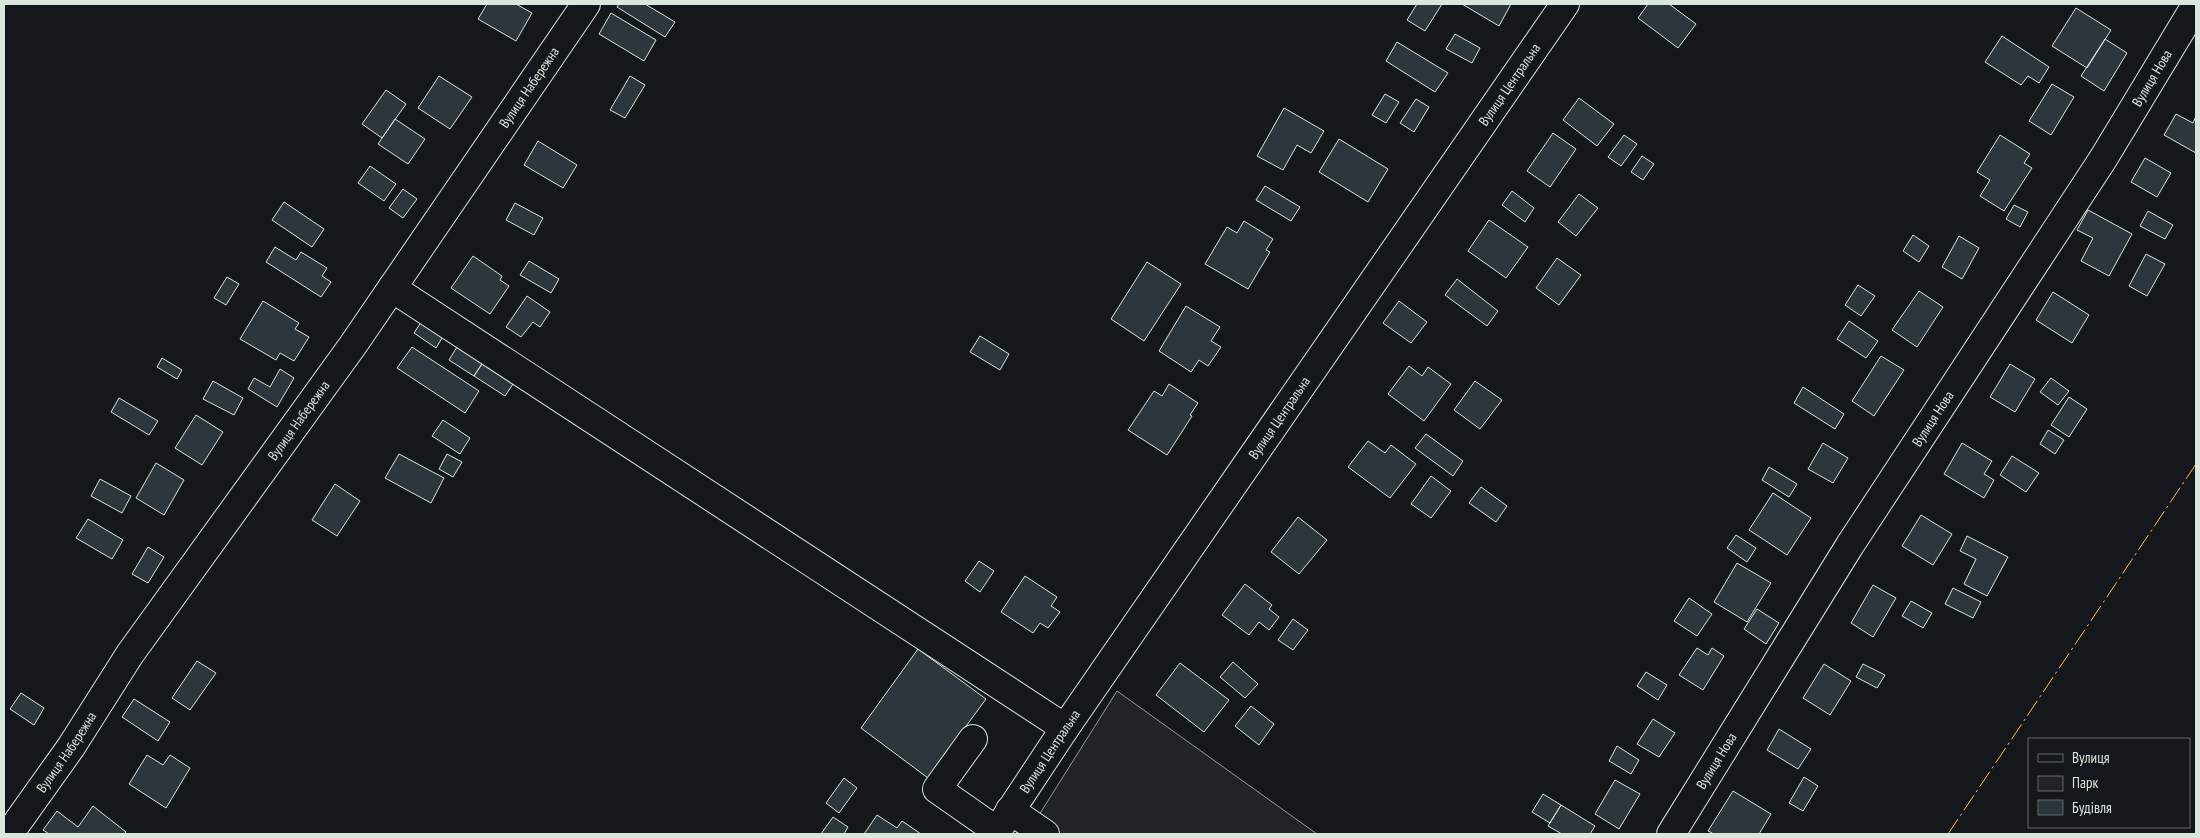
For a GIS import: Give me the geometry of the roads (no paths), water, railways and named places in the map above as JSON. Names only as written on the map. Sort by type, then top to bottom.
[{"type":"street","name":"Вулиця Набережна","points":[[9,834],[70,747],[130,654],[392,288],[586,4]]},
{"type":"street","name":"Вулиця Центральна","points":[[1001,825],[1065,728],[1565,4]]},
{"type":"street","name":"Вулиця Нова","points":[[1671,834],[1850,545],[2103,159],[2196,5]]},
{"type":"street","points":[[392,288],[1065,728]]},
{"type":"street","points":[[973,739],[937,790],[1001,825],[1045,834]]}]
